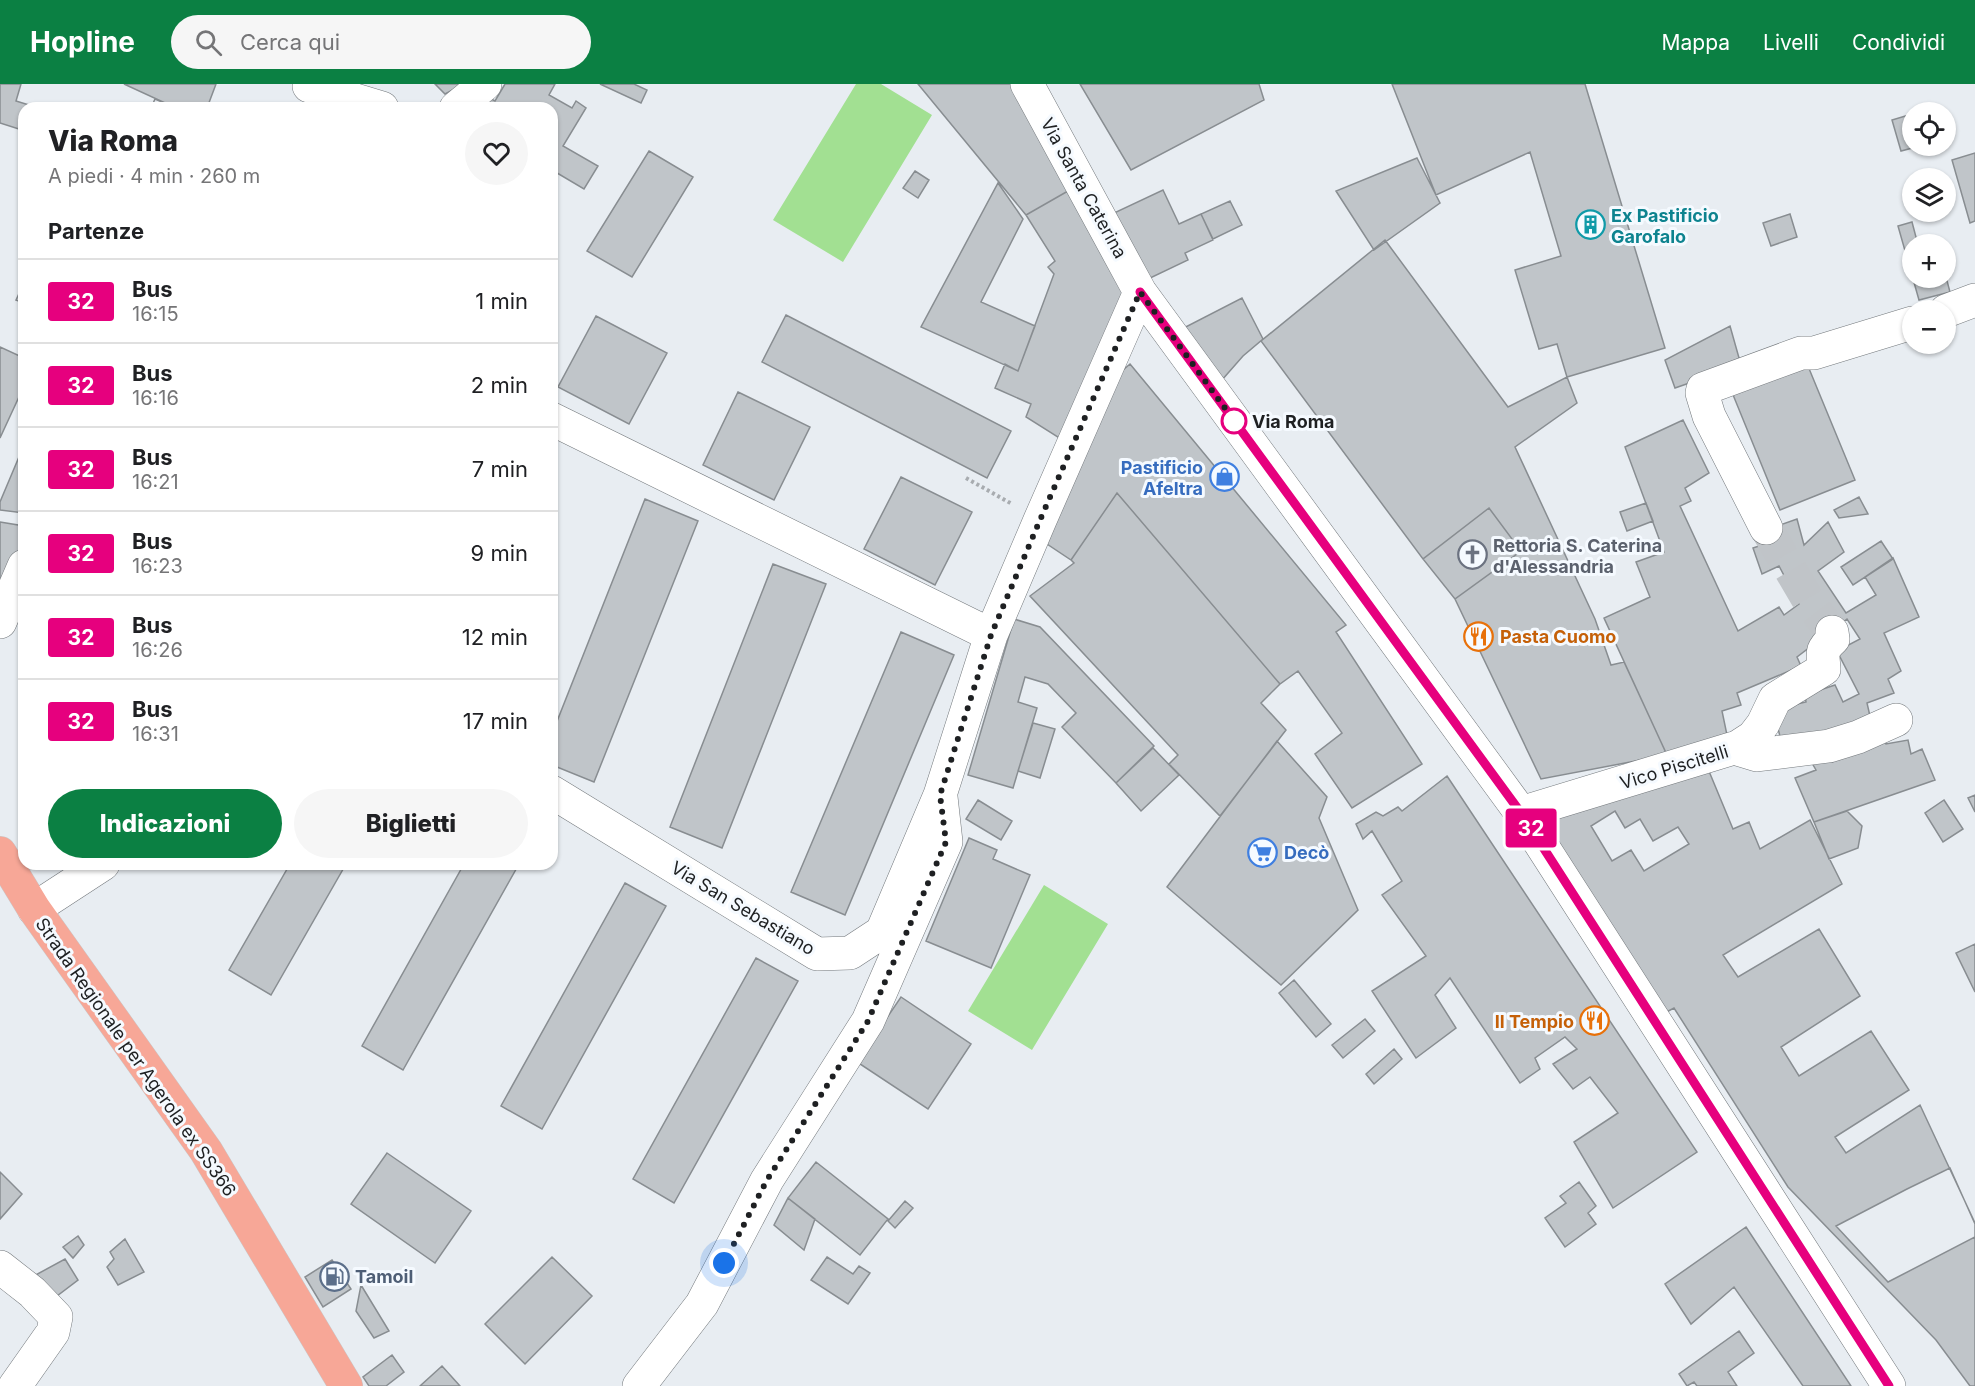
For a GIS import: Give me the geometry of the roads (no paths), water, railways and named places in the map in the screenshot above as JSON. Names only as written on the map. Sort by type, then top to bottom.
[{"type":"main road","name":"Strada Regionale per Agerola ex SS366","points":[[0,852],[34,909],[206,1151],[346,1386]]},
{"type":"street","points":[[463,102],[485,84]]},
{"type":"street","name":"Via Santa Caterina","points":[[1027,84],[1140,292]]},
{"type":"street","points":[[306,93],[352,102]]},
{"type":"street","points":[[1140,292],[1521,813],[1889,1386]]},
{"type":"street","name":"Via San Sebastiano","points":[[558,796],[817,954],[850,953],[882,932],[940,795],[991,635],[1140,292]]},
{"type":"street","points":[[1956,307],[1975,300]]},
{"type":"street","points":[[1766,528],[1709,416],[1702,393],[1703,389],[1801,353],[1814,353],[1902,326]]},
{"type":"street","points":[[558,422],[991,635]]},
{"type":"street","points":[[0,622],[18,580]]},
{"type":"street","points":[[1736,748],[1752,737],[1763,724],[1775,699],[1824,669],[1823,650],[1833,639],[1832,632]]},
{"type":"street","name":"Vico Piscitelli","points":[[1521,813],[1736,748],[1757,755],[1829,746],[1858,737],[1896,720]]},
{"type":"street","points":[[639,1386],[702,1304],[767,1180],[868,1021],[946,842],[940,795]]},
{"type":"street","points":[[34,909],[94,870]]},
{"type":"street","points":[[0,1267],[32,1292],[56,1317],[53,1332],[15,1386]]},
{"type":"tunnel","points":[[1766,528],[1811,605],[1832,632]]},
{"type":"place","name":"Ex Pastificio Garofalo","points":[[1590,225]]},
{"type":"place","name":"Via Roma","points":[[1234,421]]},
{"type":"place","name":"Pastificio Afeltra","points":[[1224,477]]},
{"type":"place","name":"Rettoria S. Caterina d'Alessandria","points":[[1472,555]]},
{"type":"place","name":"Pasta Cuomo","points":[[1479,636]]},
{"type":"place","name":"Decò","points":[[1263,852]]},
{"type":"place","name":"Il Tempio","points":[[1595,1021]]},
{"type":"place","name":"Tamoil","points":[[334,1276]]}]
